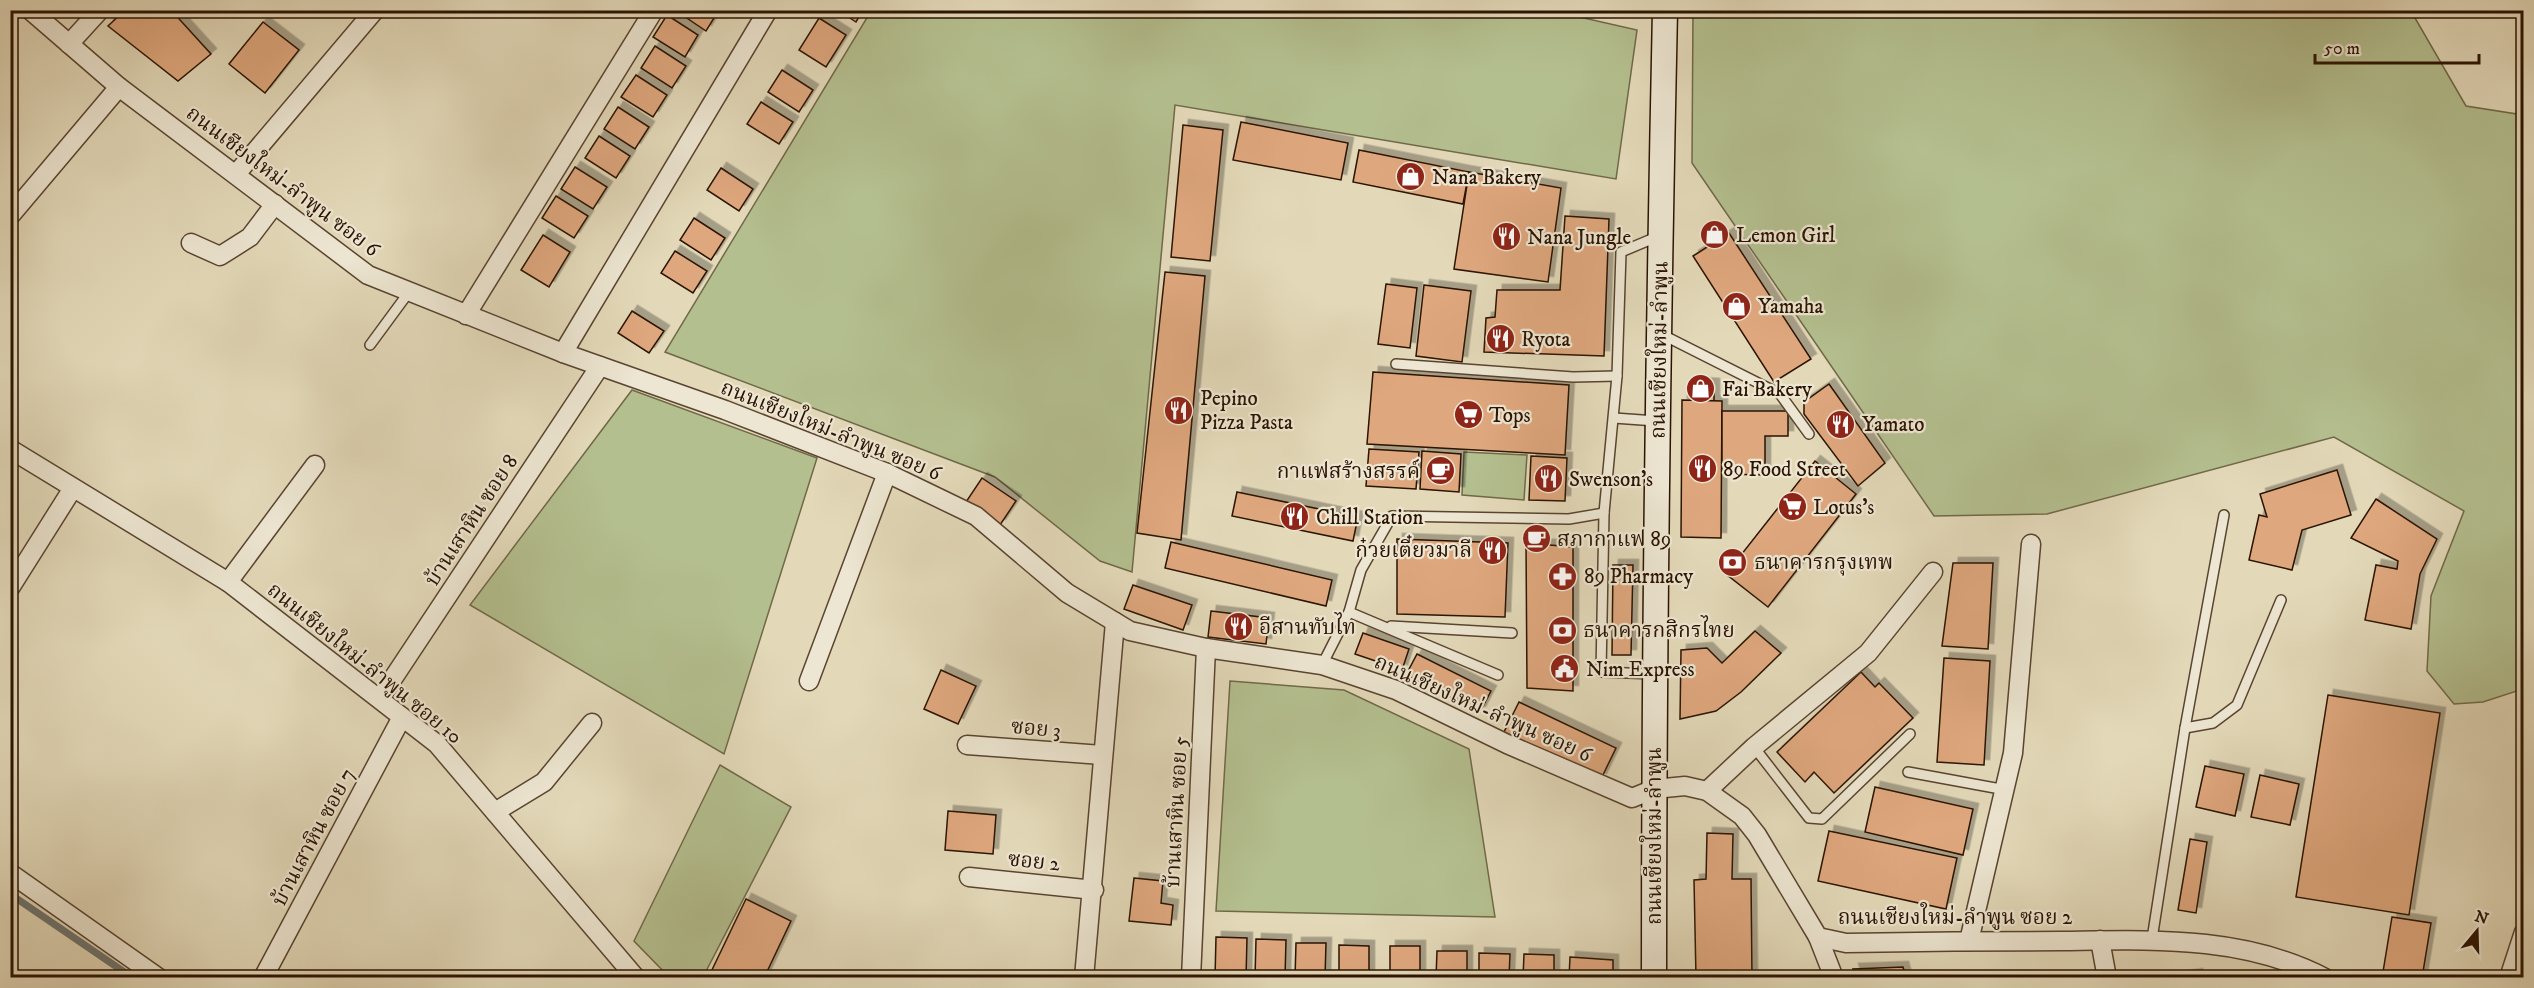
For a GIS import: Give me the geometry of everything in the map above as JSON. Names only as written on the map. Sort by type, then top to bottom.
[{"type":"main road","name":"ถนนเชียงใหม่-ลำพูน","points":[[1654,978],[1654,674],[1665,10]]},
{"type":"street","name":"ถนนเชียงใหม่-ลำพูน ซอย 6","points":[[30,10],[119,87],[237,173],[368,275],[562,353],[725,410],[887,473],[976,516],[1067,593],[1130,631],[1206,648],[1322,665],[1396,690],[1507,744],[1632,798],[1654,789]]},
{"type":"street","points":[[69,44],[100,10]]},
{"type":"street","points":[[237,173],[375,10]]},
{"type":"street","points":[[466,315],[654,10]]},
{"type":"street","points":[[562,353],[768,10]]},
{"type":"street","points":[[10,216],[119,87]]},
{"type":"street","points":[[191,243],[220,256],[250,237],[275,204]]},
{"type":"street","name":"บ้านเสาหิน ซอย 8","points":[[380,699],[600,366]]},
{"type":"street","name":"ถนนเชียงใหม่-ลำพูน ซอย 10","points":[[10,449],[228,582],[437,744],[636,978]]},
{"type":"street","points":[[228,582],[315,465]]},
{"type":"street","points":[[809,681],[887,473]]},
{"type":"street","points":[[10,588],[73,488]]},
{"type":"street","points":[[1969,941],[2013,753],[2031,544]]},
{"type":"street","points":[[1707,791],[1754,747],[1868,653],[1933,572]]},
{"type":"street","points":[[1084,978],[1094,890],[1102,756],[1115,622]]},
{"type":"street","name":"บ้านเสาหิน ซอย 5","points":[[1191,978],[1206,648]]},
{"type":"street","name":"บ้านเสาหิน ซอย 7","points":[[263,978],[402,717]]},
{"type":"street","points":[[495,812],[544,782],[592,723]]},
{"type":"street","name":"ซอย 3","points":[[967,745],[1102,756]]},
{"type":"street","name":"ถนนเชียงใหม่-ลำพูน ซอย 2","points":[[1654,789],[1685,786],[1707,791],[1742,816],[1757,835],[1818,937],[1846,943],[2152,939],[2225,946],[2264,953],[2325,978]]},
{"type":"street","points":[[10,873],[159,978]]},
{"type":"street","name":"ซอย 2","points":[[969,877],[1094,890]]},
{"type":"street","points":[[2510,978],[2523,932]]},
{"type":"street","points":[[1818,937],[1834,978]]},
{"type":"street","points":[[2100,940],[2107,978]]},
{"type":"lane","points":[[1654,674],[1601,672],[1604,513],[1617,376],[1622,252],[1660,235]]},
{"type":"lane","points":[[370,345],[410,292]]},
{"type":"lane","points":[[1660,334],[1780,394],[1809,434]]},
{"type":"lane","points":[[1396,364],[1573,376],[1617,376]]},
{"type":"lane","points":[[1614,418],[1659,421]]},
{"type":"lane","points":[[1322,665],[1349,612],[1361,570],[1392,516],[1569,519],[1604,513]]},
{"type":"lane","points":[[2152,939],[2186,728],[2224,515]]},
{"type":"lane","points":[[2186,728],[2213,723],[2237,705],[2281,600]]},
{"type":"lane","points":[[1349,612],[1498,675]]},
{"type":"lane","points":[[1382,626],[1512,633]]},
{"type":"lane","points":[[1754,747],[1809,818],[1822,819],[1910,734]]},
{"type":"lane","points":[[1908,772],[2006,790]]},
{"type":"green space","points":[[1567,10],[1571,15],[1637,30],[1616,179],[1175,105],[1132,572],[1100,561],[995,477],[665,352],[871,11]]},
{"type":"green space","points":[[1693,11],[2411,11],[2466,106],[2523,115],[2523,689],[2483,702],[2454,704],[2427,671],[2431,596],[2464,511],[2334,437],[2047,514],[1934,516],[1692,163]]},
{"type":"green space","points":[[632,390],[817,458],[724,754],[470,605]]},
{"type":"green space","points":[[1464,452],[1527,455],[1524,500],[1462,495]]},
{"type":"green space","points":[[1230,681],[1344,690],[1469,749],[1495,917],[1216,911]]},
{"type":"green space","points":[[720,765],[791,807],[703,977],[669,977],[634,941]]},
{"type":"building","points":[[125,10],[171,10],[211,54],[178,81],[108,26]]},
{"type":"building","points":[[675,10],[719,10],[706,31]]},
{"type":"building","points":[[838,10],[863,10],[856,22]]},
{"type":"building","points":[[667,15],[698,35],[685,57],[653,37]]},
{"type":"building","points":[[819,18],[846,35],[826,67],[799,50]]},
{"type":"building","points":[[263,22],[299,50],[265,93],[229,64]]},
{"type":"building","points":[[655,46],[686,66],[672,88],[641,68]]},
{"type":"building","points":[[782,70],[813,90],[799,112],[768,92]]},
{"type":"building","points":[[636,75],[667,95],[653,117],[621,97]]},
{"type":"building","points":[[761,102],[793,122],[779,144],[747,124]]},
{"type":"building","points":[[618,107],[649,127],[635,149],[604,129]]},
{"type":"building","points":[[1241,122],[1348,143],[1341,180],[1233,160]]},
{"type":"building","points":[[1183,125],[1223,130],[1210,261],[1171,257]]},
{"type":"building","points":[[599,136],[630,156],[616,178],[585,158]]},
{"type":"building","name":"Nana Bakery","points":[[1359,150],[1469,172],[1463,204],[1353,182]]},
{"type":"building","points":[[575,167],[607,187],[593,209],[561,189]]},
{"type":"building","points":[[721,168],[753,189],[739,211],[707,190]]},
{"type":"building","name":"Nana Jungle","points":[[1469,172],[1561,188],[1548,282],[1454,269]]},
{"type":"building","points":[[556,196],[588,216],[574,238],[542,218]]},
{"type":"building","points":[[1565,216],[1609,219],[1604,356],[1484,352],[1486,318],[1495,317],[1497,290],[1560,290]]},
{"type":"building","points":[[694,218],[725,238],[711,260],[680,240]]},
{"type":"building","points":[[1729,233],[1811,359],[1774,382],[1693,256]]},
{"type":"building","points":[[543,235],[570,252],[549,287],[521,270]]},
{"type":"building","points":[[675,251],[707,271],[693,293],[661,273]]},
{"type":"building","points":[[1165,272],[1205,276],[1181,540],[1137,533]]},
{"type":"building","points":[[1386,284],[1417,288],[1410,348],[1378,344]]},
{"type":"building","points":[[1424,285],[1471,291],[1462,362],[1416,356]]},
{"type":"building","points":[[632,311],[664,331],[649,353],[618,333]]},
{"type":"building","name":"Tops","points":[[1373,372],[1569,385],[1565,455],[1367,444]]},
{"type":"building","points":[[1698,383],[1714,384],[1714,404],[1698,403]]},
{"type":"building","points":[[1829,384],[1885,463],[1858,486],[1804,414],[1804,402]]},
{"type":"building","name":"89 Food Street","points":[[1682,400],[1722,401],[1721,538],[1681,537]]},
{"type":"building","points":[[1722,411],[1788,411],[1788,436],[1765,436],[1765,475],[1722,474]]},
{"type":"building","points":[[1369,449],[1419,452],[1416,489],[1366,486]]},
{"type":"building","name":"กาแฟสร้างสรรค์","points":[[1422,451],[1461,454],[1459,492],[1420,489]]},
{"type":"building","name":"Swenson's","points":[[1531,456],[1567,458],[1565,501],[1529,500]]},
{"type":"building","points":[[1815,461],[1856,494],[1768,607],[1726,574]]},
{"type":"building","points":[[2337,470],[2351,515],[2302,530],[2292,570],[2249,560],[2259,515],[2267,517],[2260,494]]},
{"type":"building","points":[[982,478],[1016,501],[1000,525],[966,502]]},
{"type":"building","name":"Chill Station","points":[[1237,492],[1358,517],[1353,541],[1232,516]]},
{"type":"building","points":[[2376,499],[2437,539],[2420,574],[2411,629],[2365,620],[2376,565],[2397,569],[2398,561],[2351,538]]},
{"type":"building","points":[[1528,535],[1541,536],[1541,544],[1528,543]]},
{"type":"building","points":[[1397,539],[1508,543],[1505,617],[1397,614]]},
{"type":"building","points":[[1171,542],[1332,580],[1326,606],[1165,568]]},
{"type":"building","points":[[1526,543],[1573,547],[1573,691],[1527,688]]},
{"type":"building","points":[[1953,563],[1993,563],[1988,649],[1942,646]]},
{"type":"building","points":[[1613,565],[1633,565],[1631,655],[1612,655]]},
{"type":"building","points":[[1133,585],[1192,605],[1183,630],[1124,609]]},
{"type":"building","name":"อีสานทับไท","points":[[1211,611],[1269,618],[1266,644],[1208,637]]},
{"type":"building","points":[[1755,631],[1781,653],[1741,692],[1716,711],[1680,719],[1681,650],[1707,648],[1722,663]]},
{"type":"building","points":[[1363,633],[1409,649],[1402,670],[1355,654]]},
{"type":"building","points":[[1417,654],[1491,691],[1480,712],[1406,675]]},
{"type":"building","points":[[1944,658],[1990,661],[1984,765],[1937,762]]},
{"type":"building","points":[[941,670],[976,686],[958,724],[924,709]]},
{"type":"building","points":[[1861,672],[1875,687],[1879,683],[1913,718],[1834,793],[1814,772],[1805,782],[1777,752]]},
{"type":"building","points":[[2328,695],[2440,713],[2409,915],[2296,897]]},
{"type":"building","points":[[1519,702],[1616,748],[1601,779],[1504,732]]},
{"type":"building","points":[[2205,766],[2244,774],[2235,816],[2196,807]]},
{"type":"building","points":[[2260,775],[2299,784],[2290,825],[2251,817]]},
{"type":"building","points":[[1875,787],[1973,809],[1963,855],[1865,832]]},
{"type":"building","points":[[948,811],[996,815],[993,854],[945,850]]},
{"type":"building","points":[[1829,831],[1957,858],[1946,909],[1818,881]]},
{"type":"building","points":[[1707,833],[1733,834],[1732,879],[1751,879],[1752,978],[1696,978],[1694,880],[1706,879]]},
{"type":"building","points":[[2190,839],[2207,842],[2196,913],[2178,910]]},
{"type":"building","points":[[1134,878],[1163,881],[1161,903],[1173,905],[1171,925],[1129,921]]},
{"type":"building","points":[[746,899],[791,921],[764,978],[722,978],[711,972]]},
{"type":"building","points":[[2392,917],[2431,923],[2422,978],[2382,978]]},
{"type":"building","points":[[1216,937],[1247,938],[1246,978],[1215,978]]},
{"type":"building","points":[[1256,939],[1286,940],[1285,978],[1255,978]]},
{"type":"building","points":[[1296,943],[1326,943],[1325,978],[1295,978]]},
{"type":"building","points":[[1339,945],[1369,946],[1369,978],[1339,978]]},
{"type":"building","points":[[1390,946],[1420,946],[1420,978],[1390,978]]},
{"type":"building","points":[[1437,951],[1467,951],[1467,978],[1436,978]]},
{"type":"building","points":[[1479,953],[1510,954],[1509,978],[1479,978]]},
{"type":"building","points":[[1524,954],[1554,955],[1554,978],[1523,978]]},
{"type":"building","points":[[1570,957],[1613,960],[1613,978],[1569,978]]},
{"type":"building","points":[[1903,967],[1906,978],[1856,978],[1853,969]]},
{"type":"building","points":[[2197,974],[2198,978],[2169,978]]},
{"type":"waterway","points":[[10,894],[133,978]]},
{"type":"place","name":"Nana Bakery","points":[[1411,177]]},
{"type":"place","name":"Lemon Girl","points":[[1715,235]]},
{"type":"place","name":"Nana Jungle","points":[[1506,237]]},
{"type":"place","name":"Yamaha","points":[[1737,306]]},
{"type":"place","name":"Ryota","points":[[1500,339]]},
{"type":"place","name":"Fai Bakery","points":[[1701,389]]},
{"type":"place","name":"Pepino Pizza Pasta","points":[[1179,410]]},
{"type":"place","name":"Tops","points":[[1468,415]]},
{"type":"place","name":"Yamato","points":[[1841,424]]},
{"type":"place","name":"89 Food Street","points":[[1702,469]]},
{"type":"place","name":"กาแฟสร้างสรรค์","points":[[1441,471]]},
{"type":"place","name":"Swenson's","points":[[1548,479]]},
{"type":"place","name":"Lotus's","points":[[1792,507]]},
{"type":"place","name":"Chill Station","points":[[1295,517]]},
{"type":"place","name":"สภากาแฟ 89","points":[[1536,539]]},
{"type":"place","name":"ก๋วยเตี๋ยวมาลี","points":[[1493,550]]},
{"type":"place","name":"ธนาคารกรุงเทพ","points":[[1733,562]]},
{"type":"place","name":"89 Pharmacy","points":[[1563,576]]},
{"type":"place","name":"อีสานทับไท","points":[[1238,627]]},
{"type":"place","name":"ธนาคารกสิกรไทย","points":[[1562,630]]},
{"type":"place","name":"Nim Express","points":[[1565,669]]}]
